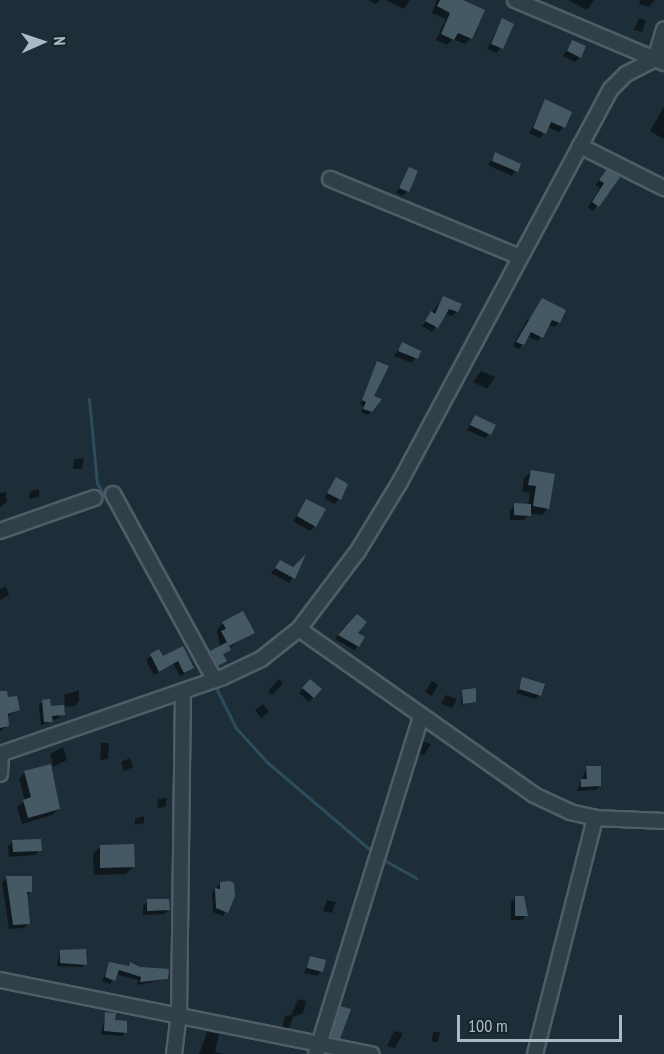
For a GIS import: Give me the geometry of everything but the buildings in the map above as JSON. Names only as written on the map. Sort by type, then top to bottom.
[{"type":"street","points":[[520,1],[659,61]]},
{"type":"street","points":[[659,61],[664,29]]},
{"type":"street","points":[[0,774],[1,754],[216,680],[261,659],[299,629],[358,551],[399,483],[611,89],[626,74],[659,61]]},
{"type":"street","points":[[580,146],[664,188]]},
{"type":"street","points":[[330,179],[520,257]]},
{"type":"street","points":[[113,494],[216,680]]},
{"type":"street","points":[[0,531],[94,498]]},
{"type":"street","points":[[299,629],[534,795],[570,812],[595,818],[664,820]]},
{"type":"street","points":[[174,1054],[179,1016],[183,691]]},
{"type":"street","points":[[317,1049],[422,716]]},
{"type":"street","points":[[536,1054],[595,818]]},
{"type":"street","points":[[0,980],[179,1016],[317,1049],[372,1054]]},
{"type":"waterway","points":[[89,399],[97,483],[151,577]]},
{"type":"waterway","points":[[217,690],[236,728],[267,762],[374,853]]},
{"type":"waterway","points":[[384,860],[416,878]]}]
